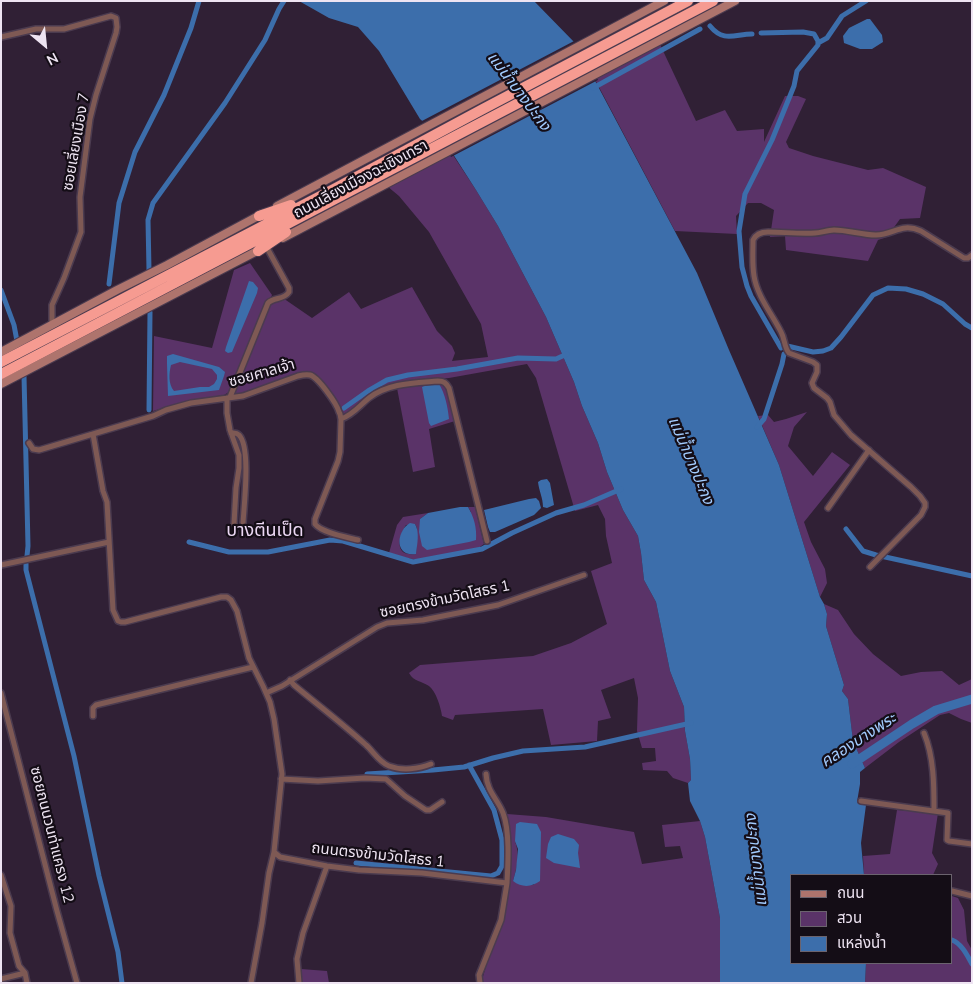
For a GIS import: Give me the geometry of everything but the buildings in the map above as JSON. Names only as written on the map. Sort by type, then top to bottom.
[{"type":"highway","name":"ถนนเลี่ยงเมืองฉะเชิงเทรา","points":[[338,198],[483,109],[688,1]]},
{"type":"highway","name":"ถนนเลี่ยงเมืองฉะเชิงเทรา","points":[[1,362],[321,201],[338,198],[678,26],[713,1]]},
{"type":"highway","name":"ถนนเลี่ยงเมืองฉะเชิงเทรา","points":[[1,374],[321,201]]},
{"type":"highway","points":[[258,216],[321,201]]},
{"type":"highway","points":[[262,248],[321,201]]},
{"type":"main road","name":"ถนนเลี่ยงเมืองฉะเชิงเทรา","points":[[1,352],[664,1]]},
{"type":"main road","name":"ถนนเลี่ยงเมืองฉะเชิงเทรา","points":[[678,26],[735,1]]},
{"type":"main road","name":"ถนนเลี่ยงเมืองฉะเชิงเทรา","points":[[1,384],[262,248],[338,198]]},
{"type":"street","name":"ซอยเลี่ยงเมือง 7","points":[[1,38],[36,29],[64,28],[111,16],[116,18],[116,33],[90,119],[80,197],[81,227],[79,238],[52,305],[52,325]]},
{"type":"street","points":[[870,567],[922,514],[925,503],[915,490],[851,434],[838,420],[830,402],[814,388],[812,383],[817,372],[817,366],[812,362],[789,353],[782,333],[758,288],[753,274],[753,240],[761,233],[768,232],[814,233],[834,230],[875,235],[907,227],[921,231],[964,258],[972,255]]},
{"type":"street","points":[[234,524],[239,455],[231,433],[227,413],[228,398],[268,303],[285,297],[290,292],[288,286],[262,248]]},
{"type":"street","name":"ซอยศาลเจ้า","points":[[29,443],[33,449],[39,450],[190,403],[243,396],[298,376],[309,375],[317,380],[334,402],[341,420],[338,461],[315,519],[315,524],[326,531],[358,540]]},
{"type":"street","points":[[341,420],[354,413],[368,399],[390,387],[438,380],[446,383],[449,388],[487,541]]},
{"type":"street","points":[[231,433],[239,435],[246,466],[243,523]]},
{"type":"street","points":[[93,434],[103,490],[108,502],[113,610],[118,621],[126,622],[227,597],[233,601],[237,611],[246,649],[266,693],[274,720],[281,779],[274,852],[251,983]]},
{"type":"street","points":[[828,508],[869,450]]},
{"type":"street","points":[[1,565],[109,542]]},
{"type":"street","name":"ซอยตรงข้ามวัดโสธร 1","points":[[266,693],[377,627],[387,623],[423,620],[498,605],[584,575]]},
{"type":"street","points":[[93,716],[93,708],[96,705],[253,667]]},
{"type":"street","points":[[290,680],[389,766],[404,769],[431,764]]},
{"type":"street","name":"ซอยถนนวนท่าแครง 12","points":[[1,693],[77,983]]},
{"type":"street","points":[[924,733],[932,764],[934,811]]},
{"type":"street","points":[[480,983],[479,975],[501,920],[507,883],[508,846],[506,824],[503,813],[493,798],[486,781],[486,774]]},
{"type":"street","points":[[281,779],[318,781],[365,778],[386,779],[405,796],[426,810],[430,810],[442,802]]},
{"type":"street","points":[[861,801],[948,813],[947,840],[972,844]]},
{"type":"street","name":"ถนนตรงข้ามวัดโสธร 1","points":[[274,852],[280,857],[327,866],[359,870],[422,873],[507,883]]},
{"type":"street","points":[[299,983],[298,959],[304,932],[327,866]]},
{"type":"street","points":[[1,875],[10,906],[10,933],[20,968],[25,973],[27,983]]},
{"type":"street","points":[[953,891],[971,898]]},
{"type":"street","points":[[1,978],[25,973]]},
{"type":"green space","points":[[657,38],[696,121],[725,110],[737,131],[764,129],[764,142],[785,96],[798,96],[806,99],[786,142],[789,148],[868,170],[883,168],[926,187],[920,218],[900,219],[887,237],[878,240],[868,261],[786,250],[785,236],[770,237],[774,210],[761,203],[748,203],[736,216],[737,234],[675,231],[591,72]]},
{"type":"green space","points":[[447,146],[498,226],[546,317],[574,382],[598,443],[607,472],[623,510],[638,536],[644,580],[656,602],[670,671],[684,707],[685,731],[690,759],[691,780],[688,783],[673,778],[667,771],[643,770],[642,763],[656,761],[655,748],[642,748],[637,731],[638,698],[634,678],[601,690],[611,718],[598,721],[597,741],[551,745],[543,709],[455,715],[453,720],[442,716],[438,700],[432,688],[413,678],[409,673],[420,665],[533,656],[571,643],[607,624],[591,571],[612,563],[606,536],[605,519],[598,505],[575,511],[536,378],[527,364],[449,378],[388,385],[343,414],[324,385],[302,373],[233,394],[270,305],[280,296],[312,318],[349,292],[361,309],[412,287],[437,331],[452,346],[455,353],[452,361],[488,357],[481,324],[429,232],[399,196],[381,181]]},
{"type":"green space","points":[[250,263],[272,295],[229,392],[224,395],[192,400],[153,411],[154,336],[212,348],[234,270]]},
{"type":"green space","points":[[436,382],[442,383],[445,386],[455,421],[429,429],[435,467],[413,472],[397,388]]},
{"type":"green space","points":[[807,412],[794,427],[788,446],[813,476],[832,452],[850,465],[804,522],[811,542],[825,569],[827,583],[820,597],[779,465],[758,416],[768,415],[774,422]]},
{"type":"green space","points":[[468,507],[475,507],[484,544],[477,549],[418,560],[389,553],[397,525],[403,517],[428,513],[420,519],[471,512]],"holes":[[[415,524],[417,528],[416,554],[404,553],[400,546],[403,530],[406,525]]]},
{"type":"green space","points":[[824,604],[838,610],[854,634],[873,654],[901,676],[921,672],[942,671],[959,685],[972,679],[972,723],[949,713],[940,715],[899,742],[865,768],[853,741],[848,699],[842,691],[844,685],[826,626],[827,614]]},
{"type":"green space","points":[[897,810],[938,813],[932,853],[938,864],[933,874],[864,874],[863,856],[890,854]]},
{"type":"green space","points":[[507,814],[546,817],[634,832],[642,864],[683,858],[680,846],[665,847],[662,825],[700,821],[705,837],[720,918],[720,983],[481,983],[509,890]],"holes":[[[515,841],[534,885],[513,881],[517,861]]]},
{"type":"green space","points":[[953,896],[958,898],[964,910],[967,941],[972,950],[972,983],[865,983],[866,964],[953,964]]},
{"type":"green space","points":[[301,969],[327,971],[329,983],[302,983]]},
{"type":"water","name":"แม่น้ำบางปะกง","points":[[299,1],[534,1],[575,43],[697,273],[779,465],[820,597],[824,604],[827,614],[826,626],[844,685],[842,691],[848,699],[853,741],[865,768],[860,772],[857,802],[866,805],[861,843],[864,874],[790,874],[790,964],[866,964],[865,983],[720,983],[720,918],[705,837],[700,821],[690,801],[688,783],[691,780],[690,759],[685,731],[684,707],[670,671],[656,602],[644,580],[638,536],[623,510],[607,472],[598,443],[574,382],[546,317],[498,226],[444,140],[420,119],[379,51],[358,27],[329,18]]},
{"type":"water","points":[[870,19],[882,35],[883,42],[872,49],[860,49],[844,43],[843,36],[849,28]]},
{"type":"water","points":[[249,281],[253,282],[258,288],[257,293],[232,352],[228,353],[225,351],[226,347]]},
{"type":"water","points":[[173,354],[219,367],[225,372],[219,390],[168,396],[167,356]],"holes":[[[180,362],[212,369],[217,375],[217,379],[209,387],[174,391],[171,385],[169,375],[171,365]]]},
{"type":"water","points":[[439,384],[446,401],[449,419],[431,426],[422,387]]},
{"type":"water","points":[[547,479],[550,483],[554,505],[547,508],[543,507],[538,482]]},
{"type":"water","points":[[536,498],[541,508],[534,515],[495,532],[490,532],[484,510]]},
{"type":"water","points":[[468,507],[470,511],[475,527],[476,540],[427,550],[422,546],[419,532],[420,519],[428,513]]},
{"type":"water","points":[[410,523],[415,524],[417,531],[416,554],[409,554],[404,551],[400,542],[402,531]]},
{"type":"water","points":[[520,822],[537,824],[541,832],[540,881],[534,885],[523,886],[513,881],[518,849],[515,841],[516,824]]},
{"type":"water","points":[[558,834],[574,839],[579,845],[580,868],[554,863],[546,858],[551,837]]},
{"type":"pier","points":[[576,40],[598,80],[451,157],[442,141],[420,122]]},
{"type":"waterway","points":[[109,284],[119,203],[135,152],[164,95],[191,28],[199,1]]},
{"type":"waterway","points":[[149,270],[148,220],[153,203],[225,103],[265,40],[284,1]]},
{"type":"waterway","points":[[818,43],[827,38],[842,16],[866,1]]},
{"type":"waterway","points":[[710,26],[725,36],[752,34]]},
{"type":"waterway","points":[[593,88],[700,29]]},
{"type":"waterway","points":[[761,33],[803,32],[814,34],[818,41],[818,45],[797,71],[794,86],[772,140],[745,194],[739,231],[742,267],[747,286],[781,348]]},
{"type":"waterway","points":[[783,345],[813,352],[831,348],[873,295],[888,288],[906,289],[923,294],[943,304],[972,328]]},
{"type":"waterway","points":[[1,290],[14,325],[17,341]]},
{"type":"waterway","points":[[149,410],[150,312]]},
{"type":"waterway","points":[[344,408],[387,380],[518,358],[556,359],[567,354]]},
{"type":"waterway","points":[[757,427],[764,419],[784,354]]},
{"type":"waterway","points":[[24,376],[27,556]]},
{"type":"waterway","points":[[189,542],[229,552],[268,552],[330,540],[343,541],[413,562],[482,549],[556,513],[584,505],[621,489]]},
{"type":"waterway","points":[[846,529],[863,551],[972,576]]},
{"type":"waterway","points":[[26,564],[74,756],[99,876],[118,952],[122,983]]},
{"type":"waterway","name":"คลองบางพระ","points":[[852,764],[936,710],[972,699]]},
{"type":"waterway","points":[[367,774],[464,767],[523,751],[585,747],[691,723]]},
{"type":"waterway","points":[[356,863],[491,876],[498,873],[502,866],[502,840],[494,810],[469,765]]},
{"type":"waterway","points":[[953,940],[961,947],[972,964]]},
{"type":"district","name":"บางตีนเป็ด","points":[[265,532]]}]
